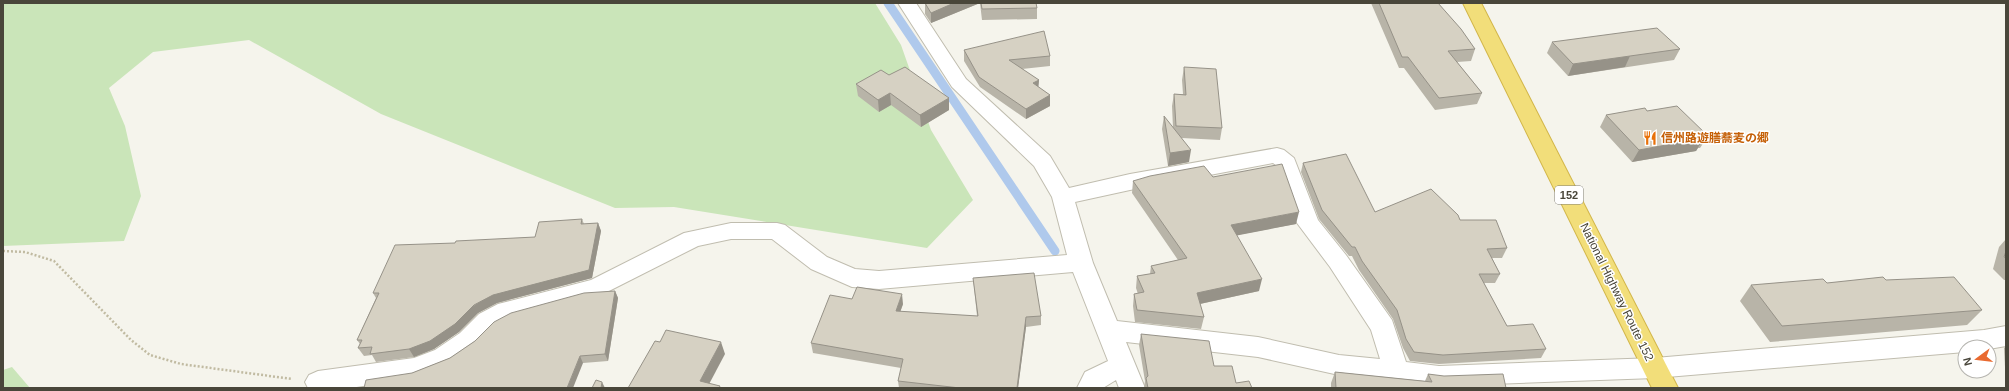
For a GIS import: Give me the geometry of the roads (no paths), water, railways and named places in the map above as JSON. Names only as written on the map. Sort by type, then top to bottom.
[{"type":"highway","name":"National Highway Route 152","points":[[1472,3],[1660,378]]},
{"type":"street","points":[[907,3],[959,83],[1042,161],[1063,198],[1081,263],[1127,377],[1094,379],[1090,388]]},
{"type":"street","points":[[1063,198],[1130,182],[1277,155],[1286,163],[1308,223],[1338,261],[1383,327],[1396,372]]},
{"type":"street","points":[[318,382],[416,368],[444,357],[470,340],[488,321],[507,311],[597,286],[692,239],[730,231],[777,231],[820,262],[852,278],[872,280],[1081,263]]},
{"type":"street","points":[[1107,330],[1258,347],[1339,365],[1438,376],[1660,378],[1984,340],[2006,336]]},
{"type":"waterway","points":[[888,3],[1055,251]]},
{"type":"place","name":"信州路遊膳蕎麦の郷","points":[[1650,138]]}]
